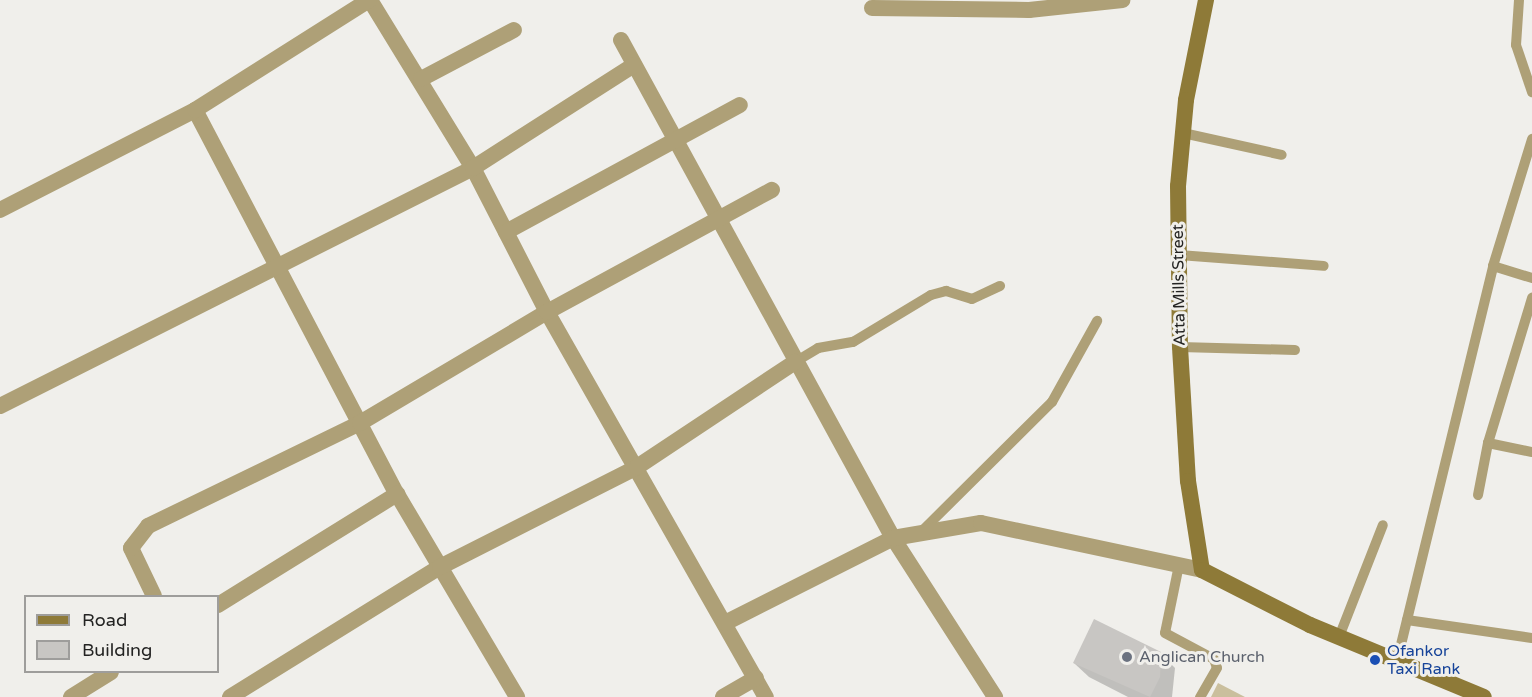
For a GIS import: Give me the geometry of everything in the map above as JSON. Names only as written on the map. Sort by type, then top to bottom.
[{"type":"main road","name":"Atta Mills Street","points":[[1202,570],[1188,481],[1180,347],[1179,255],[1183,133],[1206,0]]},
{"type":"main road","points":[[1202,570],[1339,637],[1484,697]]},
{"type":"street","points":[[0,210],[195,110],[370,0],[421,79],[473,168],[547,312],[766,697]]},
{"type":"street","points":[[872,8],[1029,10],[1122,0]]},
{"type":"street","points":[[421,79],[514,30]]},
{"type":"street","points":[[621,40],[893,538],[995,697]]},
{"type":"street","points":[[0,406],[473,168],[634,65]]},
{"type":"street","points":[[506,232],[740,105]]},
{"type":"street","points":[[195,110],[397,494],[517,697]]},
{"type":"street","points":[[153,595],[131,548],[148,526],[360,423],[547,312],[772,190]]},
{"type":"street","points":[[230,697],[440,567],[637,467],[795,362]]},
{"type":"street","points":[[219,604],[397,494]]},
{"type":"street","points":[[725,623],[893,538],[923,530],[981,523],[1202,570]]},
{"type":"street","points":[[71,697],[109,673]]},
{"type":"street","points":[[723,697],[756,678]]},
{"type":"lane","points":[[1519,0],[1516,45],[1532,92]]},
{"type":"lane","points":[[1183,133],[1282,155]]},
{"type":"lane","points":[[1397,661],[1493,266],[1532,139]]},
{"type":"lane","points":[[1179,255],[1324,266]]},
{"type":"lane","points":[[1493,266],[1532,278]]},
{"type":"lane","points":[[795,362],[818,348],[853,342],[931,295],[946,291],[972,299],[999,286]]},
{"type":"lane","points":[[1478,495],[1488,443],[1532,298]]},
{"type":"lane","points":[[923,530],[1052,402],[1097,321]]},
{"type":"lane","points":[[1180,347],[1295,350]]},
{"type":"lane","points":[[1488,443],[1532,452]]},
{"type":"lane","points":[[1339,637],[1383,525]]},
{"type":"lane","points":[[1179,565],[1165,633],[1172,641],[1214,659],[1217,668],[1200,697]]},
{"type":"lane","points":[[1407,620],[1532,638]]},
{"type":"shaded area","points":[[1218,683],[1245,697],[1211,697]]},
{"type":"building","points":[[1094,619],[1161,652],[1160,677],[1150,697],[1073,663]]},
{"type":"place","name":"Anglican Church","points":[[1127,657]]},
{"type":"place","name":"Ofankor Taxi Rank","points":[[1375,660]]}]
